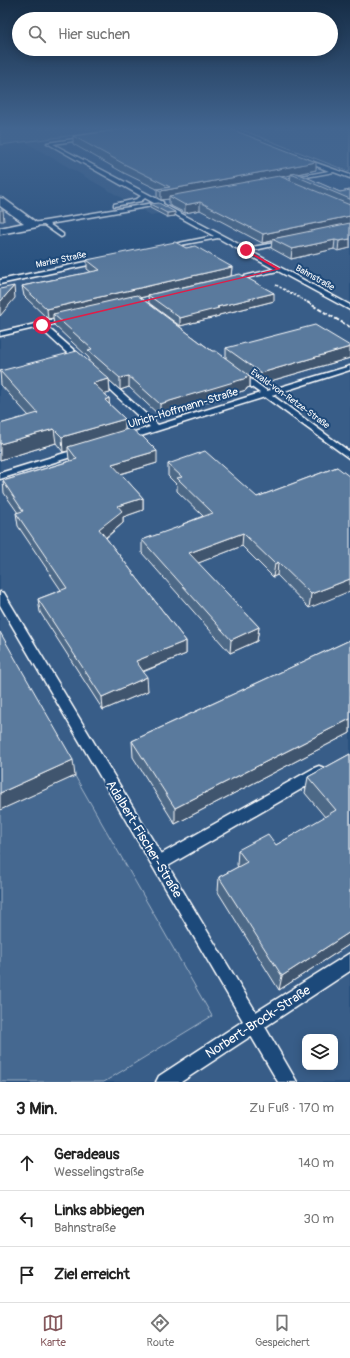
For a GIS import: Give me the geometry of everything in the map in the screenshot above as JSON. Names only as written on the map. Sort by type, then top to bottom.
[{"type":"street","points":[[0,201],[33,225]]},
{"type":"street","points":[[0,230],[33,225]]},
{"type":"lane","name":"Bahnstraße","points":[[113,178],[350,308]]},
{"type":"lane","points":[[272,182],[293,178]]},
{"type":"lane","points":[[279,181],[286,184]]},
{"type":"lane","points":[[67,220],[101,209],[139,200],[144,196]]},
{"type":"lane","points":[[33,225],[167,202]]},
{"type":"lane","points":[[45,223],[61,235]]},
{"type":"lane","points":[[162,248],[220,236]]},
{"type":"lane","points":[[246,250],[291,241]]},
{"type":"lane","name":"Marler Straße","points":[[0,282],[109,259]]},
{"type":"lane","points":[[225,282],[279,269]]},
{"type":"lane","points":[[0,334],[72,318]]},
{"type":"lane","points":[[42,325],[156,428]]},
{"type":"lane","name":"Ulrich-Hoffmann-Straße","points":[[119,440],[350,368]]},
{"type":"lane","name":"Ewald-von-Retze-Straße","points":[[234,371],[350,456]]},
{"type":"lane","points":[[0,476],[89,449]]},
{"type":"lane","name":"Adalbert-Fischer-Straße","points":[[0,596],[288,1082]]},
{"type":"lane","points":[[159,863],[330,766]]},
{"type":"lane","name":"Norbert-Brock-Straße","points":[[165,1082],[350,961]]},
{"type":"shaded area","points":[[88,178],[350,178],[350,1082],[0,1082],[0,278],[208,235],[166,212],[151,215],[137,207],[141,206],[134,202],[127,201]]},
{"type":"shaded area","points":[[0,195],[36,221],[0,228]]},
{"type":"shaded area","points":[[75,776],[212,1016],[104,1082],[0,1082],[0,810]]},
{"type":"building","points":[[153,178],[228,178],[161,191],[157,189],[170,187]]},
{"type":"building","points":[[265,178],[285,178],[350,205],[350,216],[263,234],[200,202],[185,205],[169,196]]},
{"type":"building","points":[[302,178],[309,178],[340,192],[350,190],[350,199]]},
{"type":"building","points":[[159,203],[175,212],[167,213],[150,204]]},
{"type":"building","points":[[350,223],[350,239],[339,241],[335,240],[292,249],[272,239]]},
{"type":"building","points":[[175,242],[186,248],[195,246],[232,267],[47,309],[22,286],[100,270],[87,260]]},
{"type":"building","points":[[240,274],[274,293],[180,318],[148,295]]},
{"type":"building","points":[[14,286],[0,302],[0,289]]},
{"type":"building","points":[[137,295],[212,351],[216,351],[250,376],[160,404],[129,376],[120,378],[88,350],[92,349],[53,314]]},
{"type":"building","points":[[315,325],[350,347],[261,373],[226,348]]},
{"type":"building","points":[[77,351],[109,379],[93,383],[109,398],[105,400],[125,419],[62,437],[54,429],[0,444],[0,424],[38,413],[0,371]]},
{"type":"building","points":[[131,428],[142,436],[157,451],[112,464],[143,498],[118,506],[122,511],[99,529],[186,641],[136,661],[147,677],[102,697],[38,599],[67,588],[16,513],[23,511],[3,481],[77,459],[68,447]]},
{"type":"building","points":[[205,451],[257,497],[337,467],[350,477],[350,579],[311,594],[278,562],[275,564],[243,533],[189,553],[259,627],[231,640],[142,540],[213,513],[177,478],[182,477],[168,464]]},
{"type":"building","points":[[0,632],[73,760],[0,793]]},
{"type":"building","points":[[350,640],[350,719],[175,808],[132,741]]},
{"type":"building","points":[[350,754],[350,932],[282,976],[219,877],[247,862],[238,850],[268,834],[276,845],[336,810],[308,777]]},
{"type":"railway","points":[[276,285],[309,303]]},
{"type":"railway","points":[[307,302],[350,327]]},
{"type":"route","points":[[42,325],[279,269],[246,250]]}]
